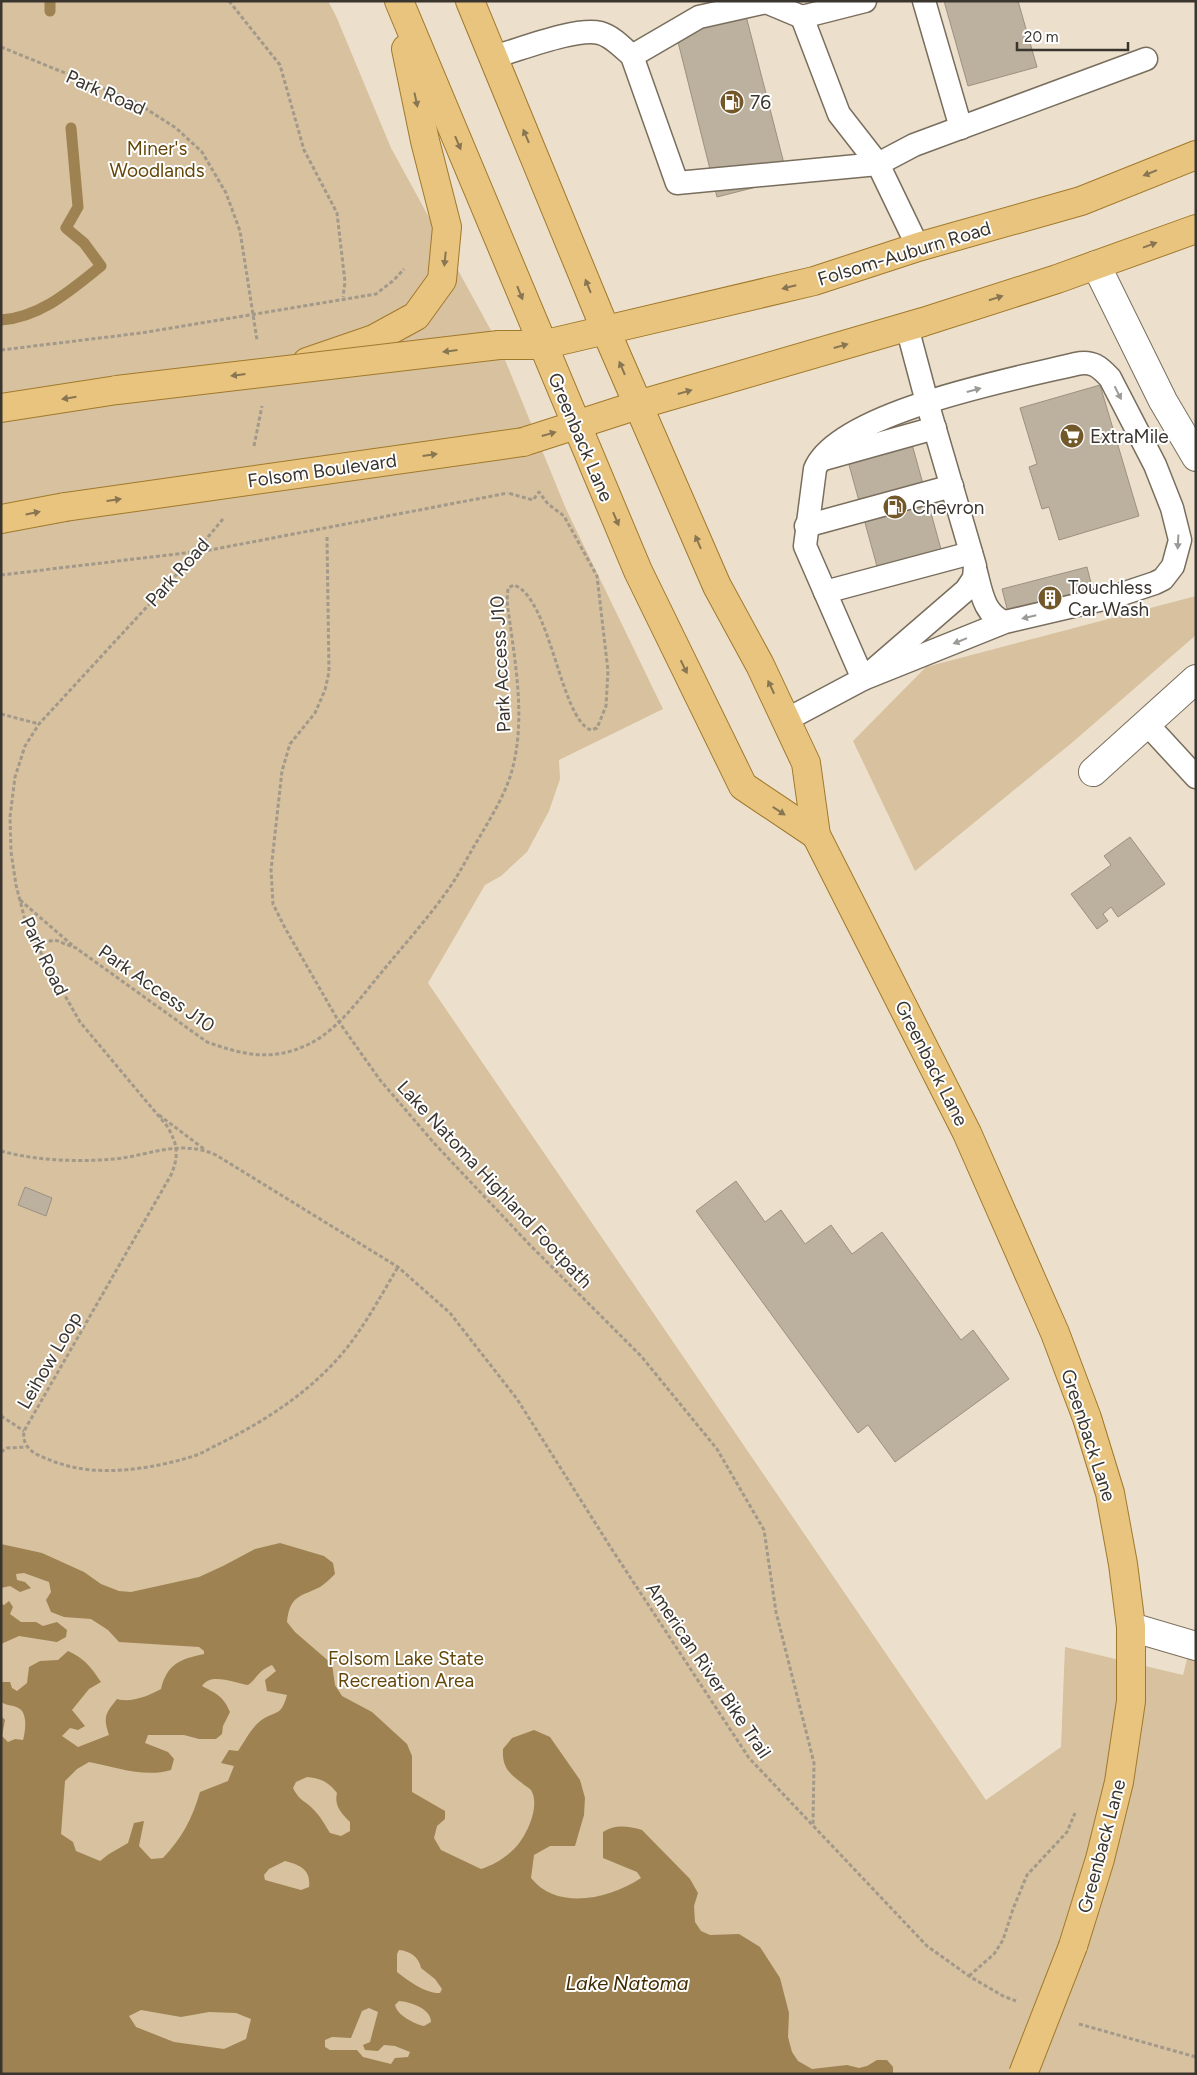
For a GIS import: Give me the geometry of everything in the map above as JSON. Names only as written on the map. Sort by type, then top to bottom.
[{"type":"main road","name":"Greenback Lane","points":[[397,1],[638,571],[743,786],[816,835]]},
{"type":"main road","points":[[287,369],[374,339],[416,316],[442,280],[447,227],[425,141],[397,1]]},
{"type":"main road","name":"Greenback Lane","points":[[470,1],[606,331],[717,586],[760,665],[806,763],[816,835],[967,1133],[1055,1333],[1087,1418],[1110,1493],[1123,1564],[1131,1627],[1131,1701],[1119,1782],[1100,1860],[1072,1946],[1023,2074]]},
{"type":"main road","name":"Folsom-Auburn Road","points":[[606,331],[814,281],[918,247],[1081,201],[1196,155]]},
{"type":"main road","points":[[638,405],[907,327],[1096,265],[1196,229]]},
{"type":"main road","points":[[1,408],[117,390],[287,369],[499,345],[542,345],[606,331]]},
{"type":"main road","name":"Folsom Boulevard","points":[[1,519],[65,507],[523,442],[638,405]]},
{"type":"street","points":[[1096,265],[1163,401],[1196,457]]},
{"type":"street","points":[[1093,772],[1196,679]]},
{"type":"street","points":[[1131,1627],[1196,1646]]},
{"type":"lane","points":[[632,56],[699,17],[766,2],[802,17],[865,1]]},
{"type":"lane","points":[[924,1],[961,128]]},
{"type":"lane","points":[[802,17],[839,114],[878,164],[918,247]]},
{"type":"lane","points":[[493,57],[580,32],[601,33],[620,45],[632,56],[677,183],[878,164],[914,146],[1146,59]]},
{"type":"lane","points":[[907,327],[987,606],[992,615],[1005,622]]},
{"type":"lane","points":[[786,720],[863,679],[1005,622],[1116,596],[1163,579],[1173,566],[1180,540],[1172,508],[1155,465],[1110,378],[1103,370],[1092,363],[1085,362],[927,402],[869,424],[836,444],[818,461],[815,469],[804,540],[806,551],[863,679]]},
{"type":"lane","points":[[818,461],[935,428]]},
{"type":"lane","points":[[806,526],[952,486]]},
{"type":"lane","points":[[825,592],[974,562]]},
{"type":"lane","points":[[863,679],[966,590],[971,584],[974,562]]},
{"type":"lane","points":[[1147,724],[1196,776]]},
{"type":"path","points":[[229,1],[280,65],[304,150],[337,213],[345,282],[343,297]]},
{"type":"path","name":"Park Road","points":[[1,47],[134,100],[176,128],[202,152],[226,193],[240,231],[258,344]]},
{"type":"path","points":[[1,350],[141,333],[376,294],[394,280],[404,269]]},
{"type":"path","points":[[253,451],[262,409],[261,400]]},
{"type":"path","name":"Park Access J10","points":[[1,576],[210,550],[508,493],[533,500],[540,492],[548,504],[564,516],[597,576],[608,671],[604,713],[597,728],[591,730],[584,728],[574,711],[536,608],[523,588],[514,585],[508,588],[507,601],[519,716],[517,747],[510,778],[491,818],[450,886],[339,1022],[310,1044],[284,1054],[258,1056],[228,1050],[207,1042],[76,948],[55,940],[36,944]]},
{"type":"path","name":"Park Road","points":[[177,1147],[167,1126],[80,1022],[36,944],[25,920],[19,899],[11,852],[10,817],[15,776],[25,746],[39,724],[178,573],[221,523],[224,515]]},
{"type":"path","name":"Lake Natoma Highland Footpath","points":[[326,538],[329,672],[325,690],[315,713],[290,744],[282,771],[271,870],[273,904],[339,1022],[380,1080],[434,1143],[529,1244],[641,1356],[718,1449],[764,1530],[776,1612],[814,1763],[813,1825]]},
{"type":"path","points":[[1,714],[39,724]]},
{"type":"path","points":[[19,899],[76,948]]},
{"type":"path","points":[[153,1109],[208,1152]]},
{"type":"path","points":[[1,1151],[19,1156],[91,1160],[117,1158],[177,1147],[200,1149],[208,1152]]},
{"type":"path","name":"Leihow Loop","points":[[26,1447],[23,1439],[24,1431],[171,1175],[178,1155],[177,1147]]},
{"type":"path","name":"American River Bike Trail","points":[[208,1152],[398,1267],[450,1313],[517,1399],[611,1548],[749,1758],[927,1946],[968,1976],[1003,1996],[1021,2003]]},
{"type":"path","points":[[1,1452],[7,1448],[26,1447],[40,1456],[60,1463],[82,1468],[115,1471],[153,1466],[196,1456],[243,1432],[308,1388],[346,1350],[398,1267]]},
{"type":"path","points":[[1,1416],[24,1431]]},
{"type":"path","points":[[968,1976],[994,1954],[1003,1940],[1027,1875],[1067,1832],[1077,1808]]},
{"type":"path","points":[[1075,2022],[1196,2057]]},
{"type":"green space","name":"Folsom Lake State Recreation Area","points":[[1,1],[328,1],[391,148],[499,345],[566,509],[663,709],[559,760],[560,779],[549,811],[527,852],[501,876],[485,885],[428,983],[986,1800],[1061,1747],[1065,1647],[1183,1675],[1196,1624],[1196,2074],[1,2074]]},
{"type":"green space","points":[[1196,596],[1196,635],[1074,741],[915,871],[853,741],[926,667]]},
{"type":"water","name":"Lake Natoma","points":[[280,1543],[324,1556],[333,1563],[335,1574],[322,1586],[302,1595],[293,1602],[288,1613],[287,1622],[295,1632],[332,1664],[335,1685],[342,1696],[372,1712],[407,1744],[412,1756],[412,1792],[445,1811],[445,1819],[437,1826],[434,1838],[441,1850],[481,1869],[506,1856],[519,1844],[531,1821],[534,1797],[531,1790],[507,1769],[503,1749],[512,1738],[534,1730],[550,1737],[580,1780],[585,1798],[584,1815],[575,1846],[550,1846],[534,1855],[531,1878],[542,1888],[555,1895],[569,1898],[599,1896],[614,1892],[641,1878],[637,1872],[603,1858],[603,1832],[622,1826],[642,1830],[690,1879],[698,1893],[694,1906],[695,1922],[701,1931],[710,1935],[739,1934],[760,1947],[780,1978],[789,2013],[788,2037],[792,2052],[798,2061],[812,2069],[847,2065],[859,2068],[877,2060],[887,2060],[893,2067],[893,2074],[1,2074],[1,1716],[5,1720],[2,1736],[8,1742],[15,1739],[23,1740],[25,1724],[23,1712],[20,1709],[1,1702],[1,1682],[10,1682],[12,1688],[17,1691],[27,1683],[29,1667],[40,1661],[58,1660],[68,1651],[83,1660],[101,1682],[89,1689],[72,1710],[85,1726],[78,1730],[70,1728],[62,1736],[78,1747],[109,1735],[106,1716],[117,1699],[139,1698],[161,1689],[171,1668],[188,1658],[204,1654],[204,1651],[199,1647],[119,1642],[108,1630],[91,1619],[64,1617],[51,1612],[46,1600],[51,1592],[49,1582],[24,1573],[16,1574],[17,1580],[25,1582],[31,1588],[20,1592],[10,1586],[1,1588],[1,1544],[42,1553],[84,1572],[101,1584],[119,1591],[131,1592],[199,1577],[255,1549]],"holes":[[[272,1665],[276,1671],[265,1680],[267,1691],[287,1695],[283,1706],[278,1712],[263,1719],[255,1726],[238,1751],[229,1750],[221,1763],[234,1766],[228,1781],[200,1792],[186,1828],[163,1858],[151,1859],[139,1846],[144,1821],[134,1823],[128,1843],[100,1861],[76,1851],[73,1842],[61,1834],[65,1781],[77,1769],[89,1762],[140,1772],[151,1773],[171,1770],[174,1759],[168,1752],[145,1743],[148,1735],[184,1735],[199,1739],[216,1739],[222,1734],[223,1726],[230,1712],[225,1702],[219,1696],[202,1686],[206,1682],[217,1679],[248,1685],[267,1667]],[[307,1777],[316,1778],[327,1783],[337,1793],[337,1806],[350,1822],[350,1831],[341,1836],[330,1833],[323,1821],[300,1798],[293,1788],[296,1782]],[[285,1861],[296,1864],[307,1872],[309,1887],[301,1890],[265,1880],[264,1875],[269,1869]],[[399,1950],[407,1952],[416,1958],[421,1968],[435,1979],[442,1989],[440,1993],[429,1991],[417,1986],[397,1972],[397,1954]],[[399,2001],[414,2004],[428,2013],[431,2022],[424,2026],[406,2019],[396,2009],[395,2005]],[[369,2008],[378,2012],[370,2042],[363,2045],[365,2050],[378,2051],[384,2045],[395,2046],[410,2052],[408,2057],[395,2058],[391,2064],[363,2057],[357,2050],[330,2050],[325,2047],[325,2040],[332,2037],[351,2038],[362,2011]],[[141,2010],[181,2017],[209,2012],[236,2013],[251,2019],[246,2039],[224,2049],[174,2042],[136,2027],[129,2016]]]},
{"type":"water","points":[[9,1601],[13,1607],[10,1614],[21,1622],[36,1622],[43,1626],[57,1622],[67,1630],[66,1637],[57,1642],[19,1636],[1,1644],[1,1604],[4,1605]]},
{"type":"building","points":[[944,1],[1018,1],[1037,67],[968,86]]},
{"type":"building","points":[[744,8],[788,179],[717,197],[674,26]]},
{"type":"building","name":"ExtraMile","points":[[1100,385],[1139,516],[1059,540],[1049,507],[1042,509],[1029,467],[1037,464],[1020,408]]},
{"type":"building","name":"Chevron","points":[[907,426],[947,571],[883,588],[843,443]]},
{"type":"building","name":"Touchless Car Wash","points":[[1087,567],[1097,607],[1012,628],[1002,589]]},
{"type":"building","points":[[1130,837],[1165,884],[1118,917],[1111,907],[1103,914],[1108,921],[1097,929],[1071,894],[1111,865],[1104,856]]},
{"type":"building","points":[[736,1181],[765,1222],[781,1210],[805,1244],[831,1225],[852,1254],[882,1232],[961,1340],[973,1330],[1009,1379],[895,1462],[868,1425],[858,1433],[696,1211]]},
{"type":"building","points":[[25,1187],[52,1198],[46,1216],[18,1205]]},
{"type":"waterway","points":[[50,1],[50,11]]},
{"type":"waterway","points":[[1,320],[29,314],[55,301],[101,266],[84,243],[66,228],[78,207],[71,128]]},
{"type":"place","name":"76","points":[[732,102]]},
{"type":"place","name":"ExtraMile","points":[[1072,436]]},
{"type":"place","name":"Chevron","points":[[895,507]]},
{"type":"place","name":"Touchless Car Wash","points":[[1050,598]]},
{"type":"park label","name":"Miner's Woodlands","points":[[157,159]]}]
